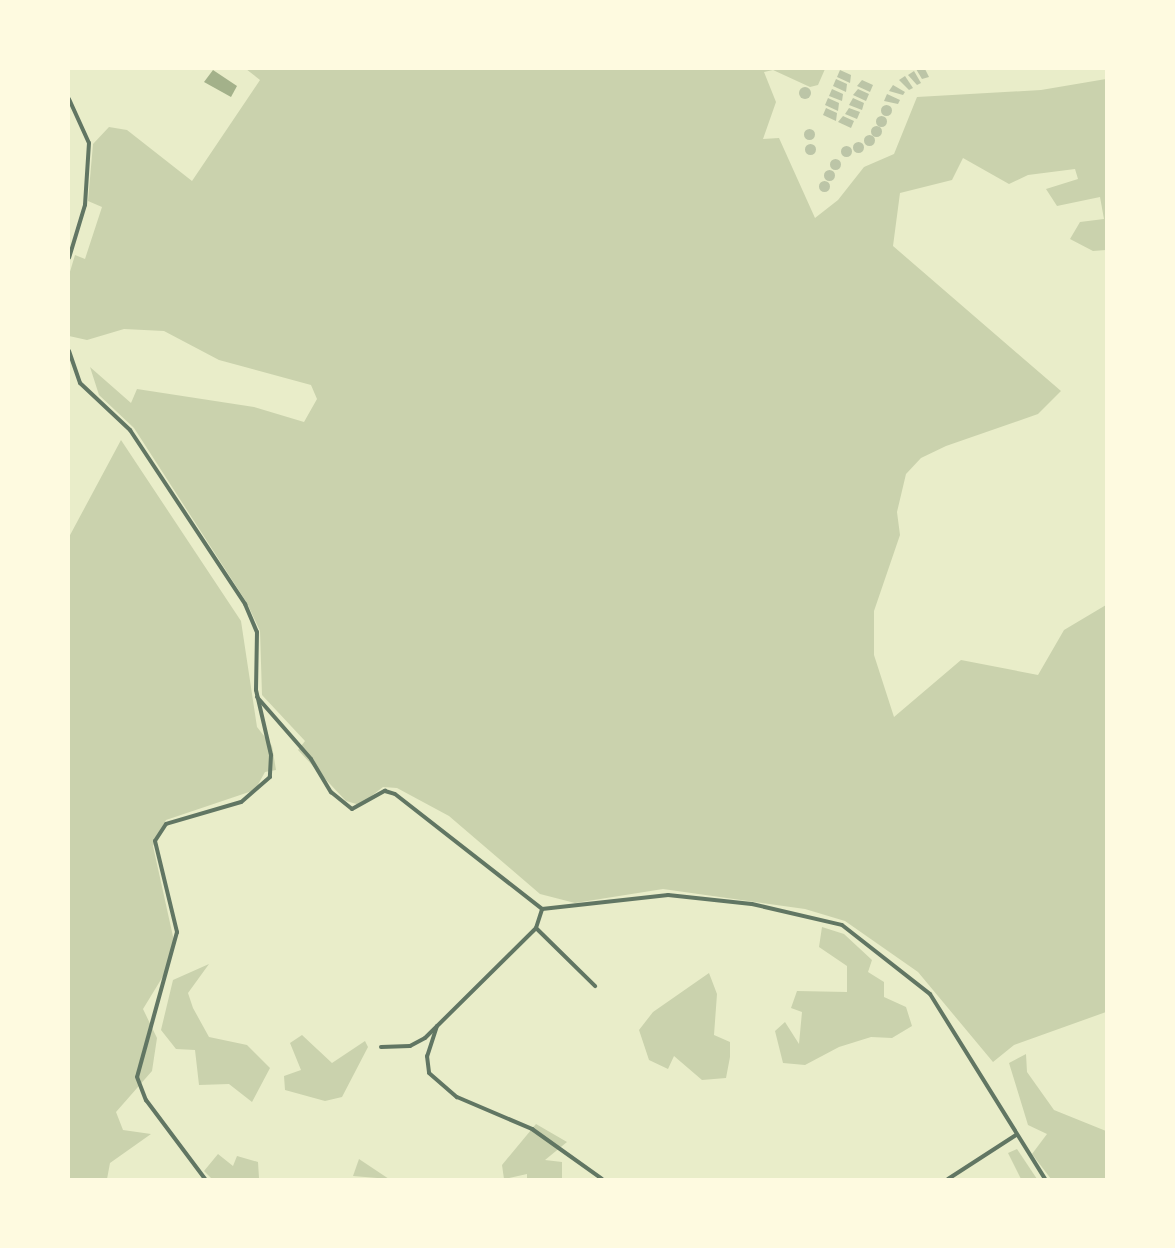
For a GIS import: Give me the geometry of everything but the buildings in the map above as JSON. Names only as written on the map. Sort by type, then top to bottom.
[{"type":"street","points":[[69,99],[90,143],[83,217],[69,258]]},
{"type":"street","points":[[69,351],[80,383],[130,430],[248,609],[258,638],[257,697],[272,759],[265,784],[234,805],[166,824],[155,841],[177,932],[137,1077],[148,1103],[205,1179]]},
{"type":"street","points":[[257,697],[311,759],[331,792],[352,809],[385,791],[395,794],[542,909],[668,895],[752,904],[842,925],[930,994],[974,1058],[1016,1135],[1045,1179]]},
{"type":"street","points":[[381,1047],[410,1046],[437,1026],[536,928],[542,909]]},
{"type":"street","points":[[536,928],[595,986]]},
{"type":"street","points":[[437,1026],[427,1056],[429,1073],[457,1097],[531,1129],[602,1179]]},
{"type":"street","points":[[948,1179],[1016,1135]]},
{"type":"shaded area","points":[[246,69],[825,69],[818,85],[810,87],[773,70],[764,72],[776,102],[763,139],[779,138],[815,218],[838,200],[864,167],[894,154],[917,97],[1041,90],[1106,79],[1106,250],[1093,251],[1070,239],[1080,222],[1104,219],[1100,197],[1057,206],[1046,189],[1078,179],[1075,169],[1028,175],[1009,184],[963,158],[952,180],[900,193],[893,246],[1061,391],[1038,414],[946,446],[921,458],[906,474],[897,512],[900,535],[874,611],[874,655],[894,717],[961,660],[1038,675],[1064,630],[1106,605],[1106,1012],[1014,1045],[993,1062],[918,972],[845,921],[805,909],[663,889],[575,903],[540,894],[449,816],[397,788],[383,787],[360,805],[346,801],[298,750],[305,741],[262,695],[260,631],[247,603],[134,428],[99,395],[90,367],[131,403],[137,389],[254,407],[304,422],[317,399],[311,385],[219,360],[164,331],[124,329],[87,340],[69,336],[69,275],[75,255],[85,259],[102,207],[88,201],[93,144],[109,127],[127,130],[192,181],[260,80]]},
{"type":"shaded area","points":[[213,70],[237,86],[231,97],[204,82]]},
{"type":"shaded area","points":[[121,440],[241,621],[257,727],[272,746],[276,770],[265,772],[255,790],[166,820],[153,846],[174,941],[165,973],[143,1009],[157,1038],[152,1071],[116,1112],[123,1130],[151,1134],[110,1163],[107,1179],[69,1179],[69,537]]},
{"type":"shaded area","points":[[822,927],[844,934],[872,960],[868,972],[884,982],[884,997],[906,1007],[912,1026],[892,1038],[871,1037],[839,1047],[805,1065],[783,1063],[775,1031],[785,1022],[799,1044],[802,1012],[791,1008],[797,991],[847,992],[847,966],[819,947]]},
{"type":"shaded area","points":[[209,964],[188,993],[193,1008],[209,1037],[247,1045],[270,1068],[252,1102],[229,1084],[199,1085],[195,1050],[176,1049],[161,1030],[173,980]]},
{"type":"shaded area","points":[[709,973],[717,994],[714,1035],[730,1042],[730,1057],[726,1078],[702,1080],[674,1056],[668,1069],[649,1060],[639,1030],[653,1012]]},
{"type":"shaded area","points":[[302,1035],[332,1063],[365,1041],[368,1047],[342,1097],[325,1101],[285,1090],[284,1076],[301,1070],[290,1043]]},
{"type":"shaded area","points":[[1026,1054],[1027,1072],[1054,1110],[1106,1131],[1106,1179],[1051,1179],[1032,1154],[1047,1134],[1028,1125],[1009,1063]]},
{"type":"shaded area","points":[[536,1124],[567,1142],[545,1160],[562,1162],[562,1179],[527,1179],[527,1174],[504,1179],[502,1165]]},
{"type":"shaded area","points":[[1017,1149],[1037,1179],[1021,1179],[1008,1153]]},
{"type":"shaded area","points":[[218,1154],[233,1166],[237,1156],[258,1162],[259,1178],[212,1179],[204,1171]]},
{"type":"shaded area","points":[[359,1159],[389,1179],[353,1176]]}]
